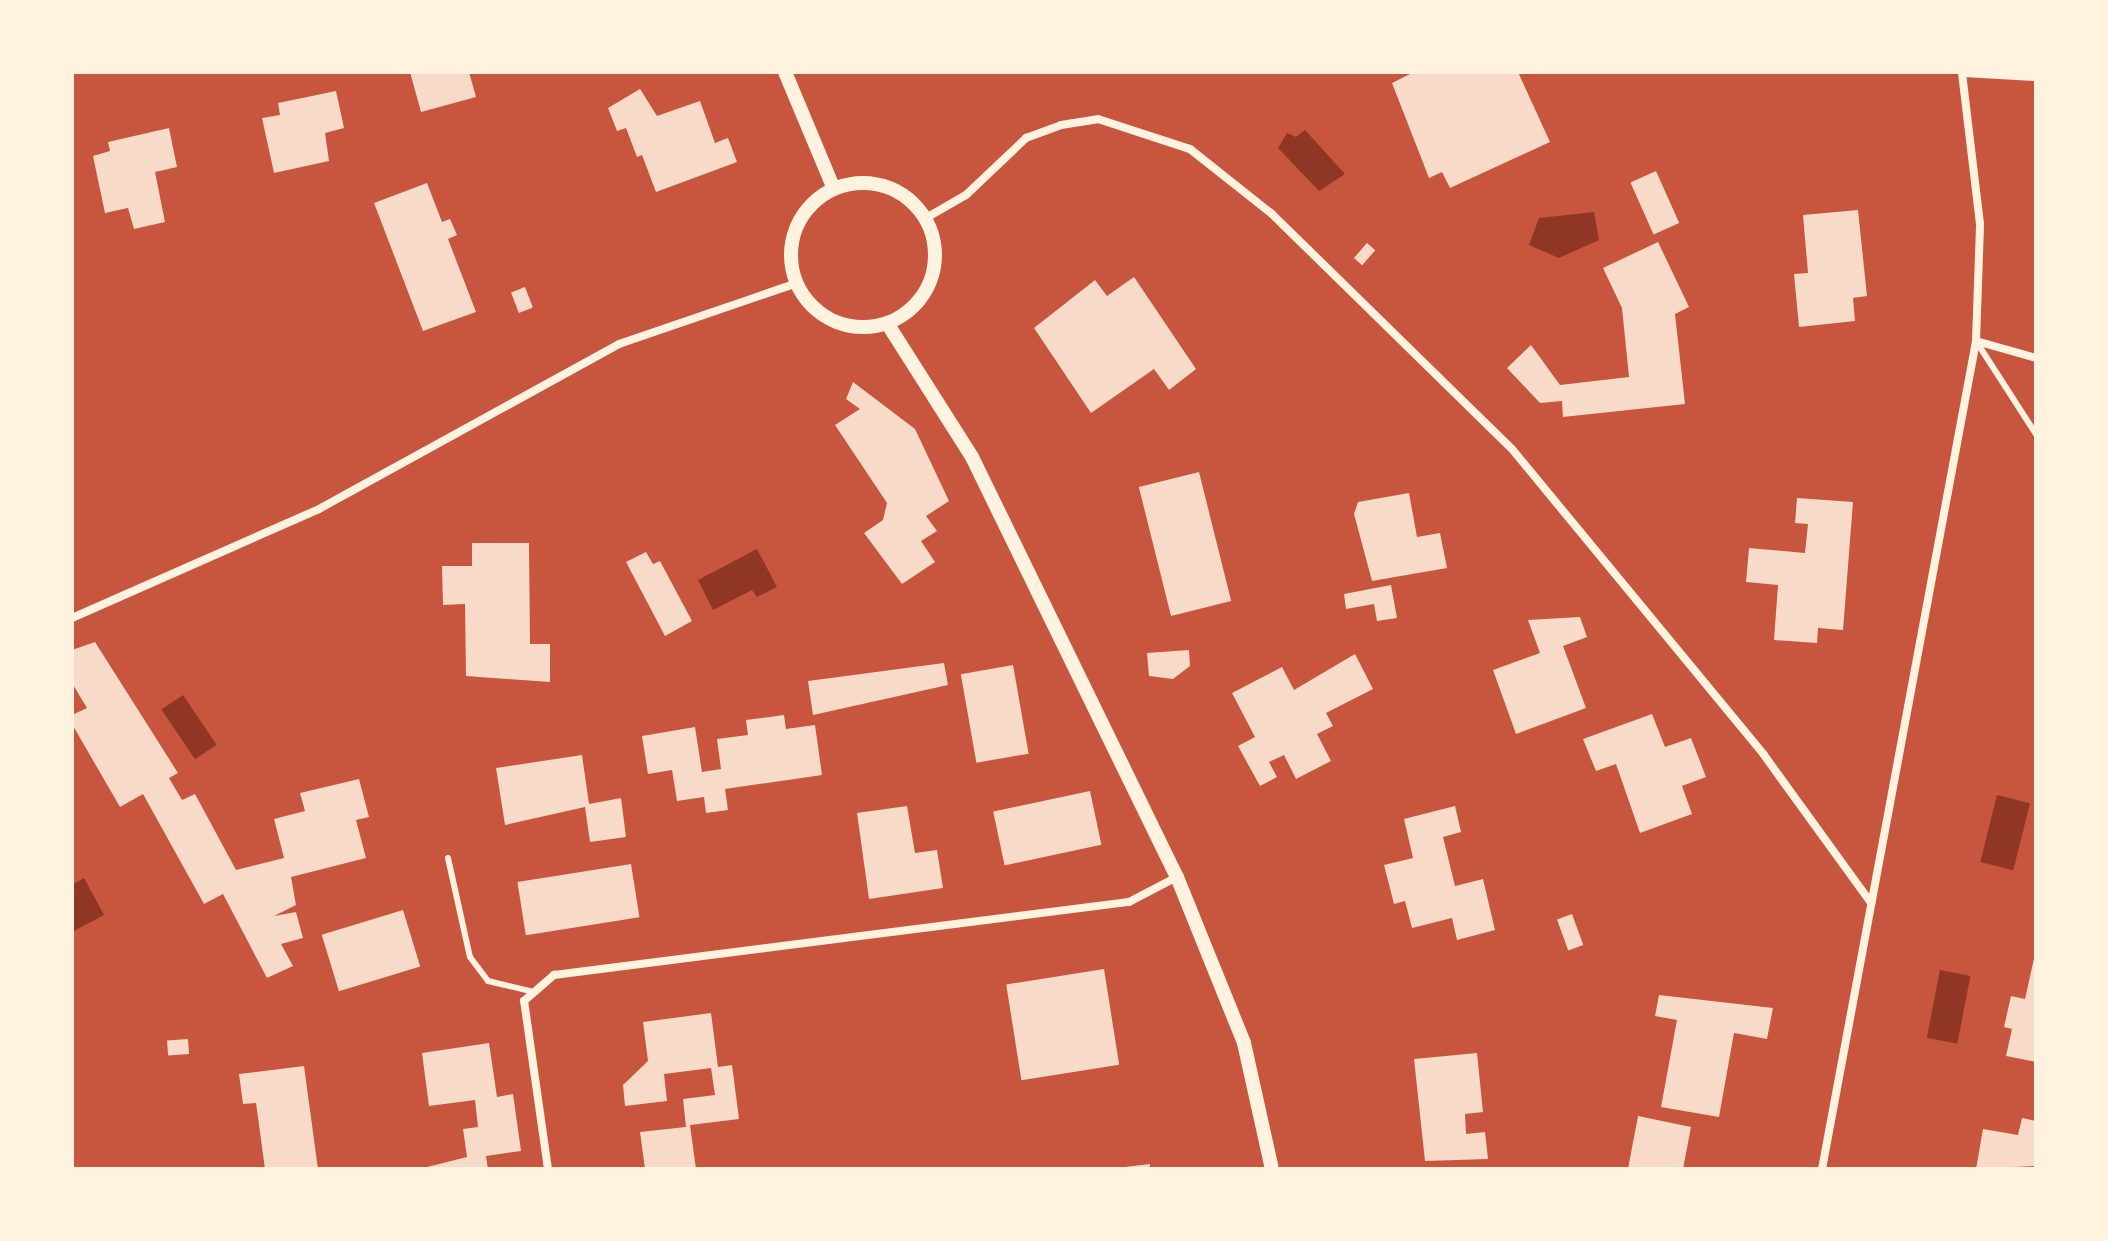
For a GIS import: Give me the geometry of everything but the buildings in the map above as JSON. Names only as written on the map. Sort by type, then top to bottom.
[{"type":"street","points":[[785,72],[834,189]]},
{"type":"street","points":[[1822,1169],[1976,341],[1980,224],[1963,73],[2036,77]]},
{"type":"street","points":[[926,218],[966,195],[1026,138],[1061,125],[1098,119],[1190,149],[1272,214],[1512,449],[1764,755],[1871,903]]},
{"type":"street","points":[[875,183],[904,196],[926,218],[935,259],[931,280],[920,298],[887,323],[835,321],[797,283],[792,262],[801,218],[834,189],[875,183]]},
{"type":"street","points":[[72,618],[319,509],[619,344],[797,283]]},
{"type":"street","points":[[887,323],[966,445],[1177,877],[1244,1043],[1272,1169]]},
{"type":"street","points":[[1976,341],[2036,358]]},
{"type":"street","points":[[548,1169],[524,1001],[554,975],[1129,902],[1177,877]]},
{"type":"lane","points":[[1976,341],[2036,434]]},
{"type":"lane","points":[[448,858],[470,957],[488,981],[534,992]]},
{"type":"shaded area","points":[[1305,130],[1345,174],[1319,191],[1278,148],[1287,133],[1296,137]]},
{"type":"shaded area","points":[[1594,212],[1599,240],[1559,258],[1529,245],[1539,218]]},
{"type":"shaded area","points":[[757,549],[777,587],[757,597],[752,590],[713,610],[698,580]]},
{"type":"shaded area","points":[[183,695],[217,745],[195,759],[161,710]]},
{"type":"shaded area","points":[[1997,795],[2030,803],[2013,870],[1980,862]]},
{"type":"shaded area","points":[[84,878],[104,915],[72,932],[72,885]]},
{"type":"shaded area","points":[[1940,970],[1970,976],[1957,1044],[1927,1038]]}]
